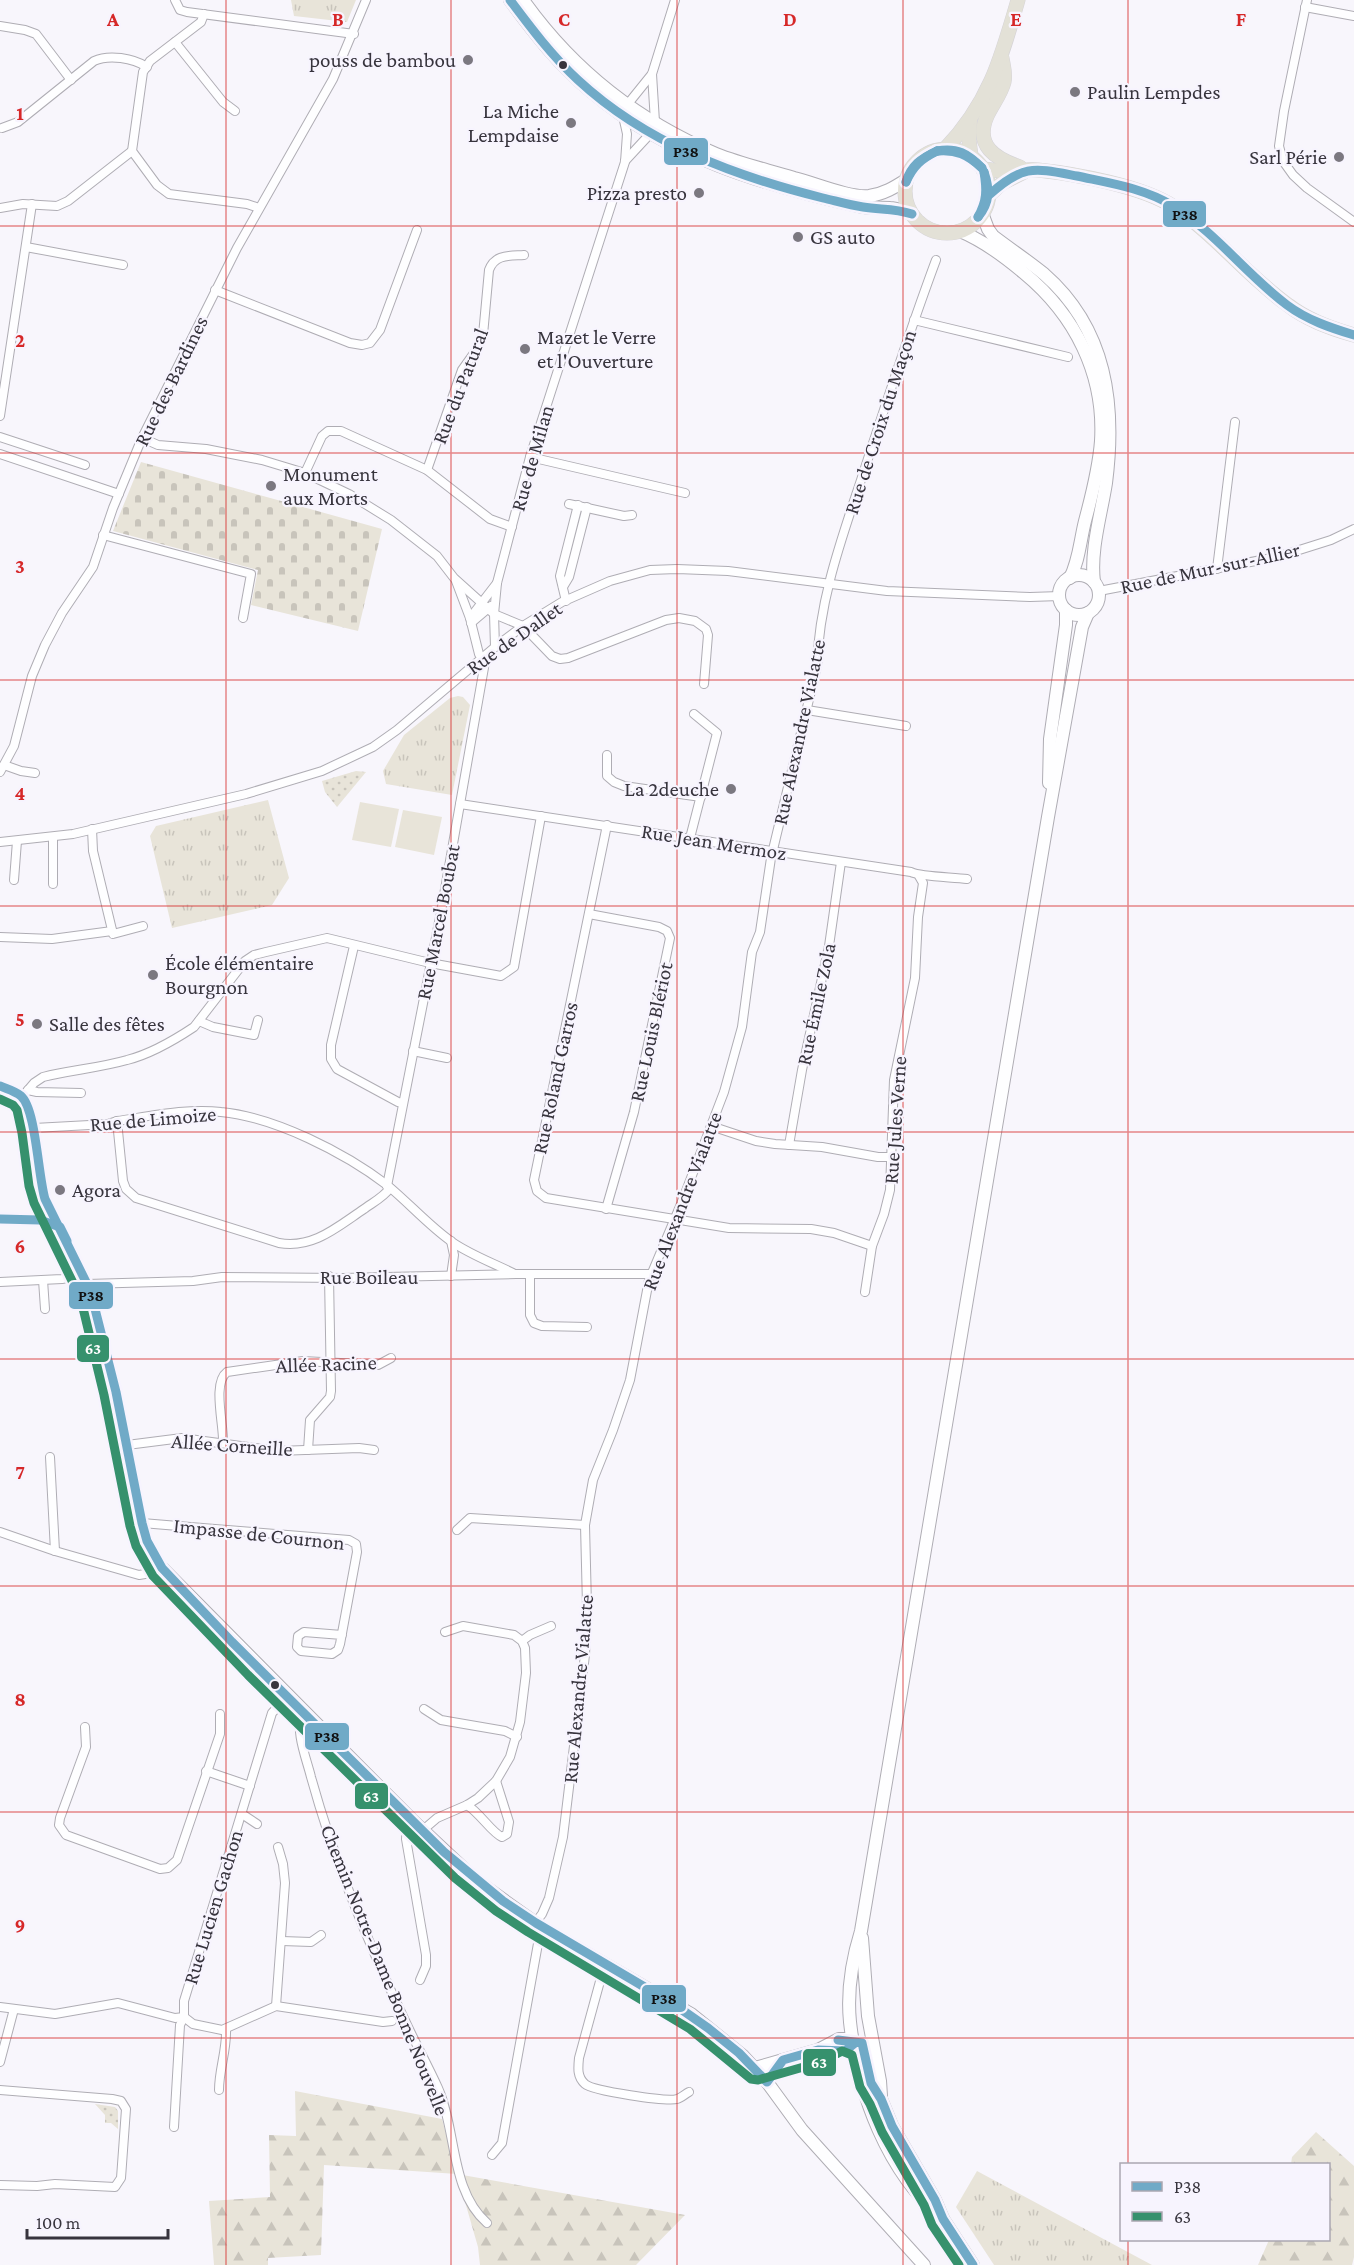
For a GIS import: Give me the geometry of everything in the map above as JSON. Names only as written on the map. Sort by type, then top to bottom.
[{"type":"main road","points":[[510,0],[546,47],[591,92],[653,128],[678,136],[718,154],[847,198],[869,208],[892,208],[912,214],[925,226],[942,232],[960,231],[985,243],[1029,277],[1049,296],[1073,328],[1090,361],[1100,407],[1101,441],[1095,483],[1077,563],[1070,578],[1062,586],[1060,596],[1066,610],[1066,625],[1050,739],[1048,817]]},
{"type":"main road","points":[[524,0],[570,57],[625,110]]},
{"type":"main road","points":[[945,149],[970,121],[990,86],[1002,56],[1018,0]]},
{"type":"main road","points":[[1002,56],[1004,82],[985,124],[986,145],[994,155],[1005,162],[1028,170]]},
{"type":"main road","points":[[970,121],[971,156]]},
{"type":"main road","points":[[912,214],[906,197],[906,180],[910,170],[925,155],[945,149],[958,150],[971,156],[983,170],[988,182],[989,195],[982,213],[960,231]]},
{"type":"main road","points":[[983,170],[1028,170],[1076,176],[1135,189],[1154,196],[1173,206],[1223,246],[1288,306],[1314,320],[1354,335]]},
{"type":"main road","points":[[989,195],[1002,183],[1028,170]]},
{"type":"main road","points":[[847,198],[888,191],[906,180]]},
{"type":"main road","points":[[973,2265],[943,2219],[935,2200],[892,2126],[881,2099],[880,2081],[863,2043],[850,2023],[851,1975],[861,1931],[1082,627],[1088,613],[1096,606],[1093,565],[1106,485],[1111,424],[1108,388],[1100,357],[1082,321],[1064,296],[1044,275],[993,236],[982,213]]},
{"type":"main road","points":[[1070,578],[1085,577],[1096,587]]},
{"type":"main road","points":[[1066,610],[1079,615],[1088,613]]},
{"type":"main road","points":[[162,1568],[302,1711],[477,1881],[538,1925],[691,2014],[743,2056],[767,2082],[802,2130],[924,2265]]},
{"type":"main road","points":[[861,1931],[865,2095],[880,2132],[899,2167],[927,2205],[943,2219]]},
{"type":"main road","points":[[755,2068],[818,2050],[845,2051],[863,2043]]},
{"type":"main road","points":[[767,2082],[783,2060]]},
{"type":"street","points":[[175,0],[180,10],[354,34]]},
{"type":"street","name":"Rue des Bardines","points":[[2,768],[14,746],[32,676],[45,645],[57,622],[93,567],[118,494],[142,438],[215,290],[333,79],[354,34],[366,0]]},
{"type":"street","points":[[653,128],[652,74],[675,0]]},
{"type":"street","points":[[1354,16],[1306,3],[1279,146],[1283,161],[1293,175],[1354,222]]},
{"type":"street","points":[[204,14],[201,22],[150,61],[143,72],[132,151],[157,185],[169,194],[247,204],[259,208]]},
{"type":"street","points":[[0,26],[36,34],[71,80]]},
{"type":"street","points":[[175,42],[224,102],[235,111]]},
{"type":"street","points":[[2,128],[18,122],[94,61],[101,58],[138,61],[147,67]]},
{"type":"street","points":[[625,110],[652,74]]},
{"type":"street","name":"Rue de Milan","points":[[495,647],[493,609],[497,583],[530,457],[625,162],[627,134],[625,110]]},
{"type":"street","name":"Rue de Milan","points":[[625,162],[653,128]]},
{"type":"street","points":[[0,208],[32,204],[57,206],[68,201],[132,151]]},
{"type":"street","points":[[0,416],[32,204]]},
{"type":"street","points":[[215,290],[350,343],[362,345],[370,343],[380,330],[417,230]]},
{"type":"street","points":[[26,246],[123,265]]},
{"type":"street","name":"Rue du Patural","points":[[427,470],[462,370],[477,349],[483,335],[489,270],[492,263],[498,257],[524,255]]},
{"type":"street","name":"Rue de Croix du Maçon","points":[[828,585],[914,320],[936,260]]},
{"type":"street","points":[[914,320],[1068,357]]},
{"type":"street","points":[[1217,569],[1235,422]]},
{"type":"street","name":"Rue du Patural","points":[[306,473],[322,436],[328,431],[341,431],[427,470],[490,519],[512,526]]},
{"type":"street","points":[[0,437],[85,465]]},
{"type":"street","points":[[142,438],[158,445],[230,453],[306,473],[350,494],[392,520],[437,556],[454,578],[481,603],[509,622],[523,626],[548,652],[560,659],[568,658],[666,620],[679,618],[701,624],[708,635],[704,684]]},
{"type":"street","points":[[0,454],[118,494]]},
{"type":"street","points":[[530,457],[685,493]]},
{"type":"street","points":[[566,601],[560,576],[573,505],[624,516],[632,515]]},
{"type":"street","points":[[563,587],[568,577],[587,507]]},
{"type":"street","name":"Rue de Mur-sur-Allier","points":[[1096,587],[1217,569],[1277,557],[1331,540],[1354,529]]},
{"type":"street","points":[[103,535],[251,574],[243,618]]},
{"type":"street","name":"Rue de Dallet","points":[[0,842],[54,837],[92,830],[246,794],[322,771],[373,747],[397,730],[523,626],[566,601],[609,581],[650,570],[728,571],[887,591],[1030,597],[1060,596]]},
{"type":"street","name":"Rue Marcel Boubat","points":[[388,1187],[485,662],[454,578]]},
{"type":"street","name":"Rue de Milan","points":[[470,621],[497,583]]},
{"type":"street","name":"Rue Alexandre Vialatte","points":[[492,2156],[502,2143],[538,1925],[545,1908],[563,1837],[585,1655],[587,1606],[585,1525],[592,1480],[613,1430],[630,1380],[649,1280],[724,1092],[742,1027],[750,964],[760,932],[772,852],[817,666],[817,647],[828,585]]},
{"type":"street","points":[[470,621],[493,609]]},
{"type":"street","points":[[807,710],[906,726]]},
{"type":"street","points":[[690,838],[717,733],[694,714]]},
{"type":"street","points":[[608,755],[607,776],[614,782],[624,786],[701,796]]},
{"type":"street","points":[[2,768],[35,773]]},
{"type":"street","name":"Rue Jean Mermoz","points":[[460,804],[911,872],[919,876],[929,874],[967,879]]},
{"type":"street","points":[[25,1093],[43,1077],[142,1056],[183,1035],[199,1021],[234,973],[254,956],[327,938],[430,963],[501,976],[514,967],[541,816]]},
{"type":"street","name":"Rue Roland Garros","points":[[607,825],[534,1180],[537,1191],[546,1198],[729,1228],[811,1229],[834,1233],[872,1246]]},
{"type":"street","points":[[92,830],[93,851],[112,931]]},
{"type":"street","points":[[53,884],[54,837]]},
{"type":"street","points":[[14,880],[17,841]]},
{"type":"street","name":"Rue Émile Zola","points":[[789,1145],[802,1070],[829,946],[841,862]]},
{"type":"street","name":"Rue Jules Verne","points":[[865,1292],[872,1246],[888,1201],[892,1157],[894,1080],[914,991],[918,916],[923,883],[919,876]]},
{"type":"street","name":"Rue Louis Blériot","points":[[589,914],[659,927],[666,931],[670,938],[634,1112],[606,1209]]},
{"type":"street","points":[[0,937],[52,939],[112,931],[113,934],[143,926]]},
{"type":"street","points":[[354,946],[331,1045],[331,1059],[333,1065],[342,1073],[403,1103]]},
{"type":"street","points":[[199,1021],[213,1027],[254,1035],[258,1020]]},
{"type":"street","points":[[413,1051],[447,1058]]},
{"type":"street","points":[[0,1086],[25,1093],[81,1093]]},
{"type":"street","points":[[25,1093],[34,1128],[37,1165],[45,1203],[44,1213],[40,1220]]},
{"type":"street","name":"Rue de Limoize","points":[[34,1128],[108,1124],[205,1111],[241,1115],[277,1126],[317,1144],[370,1174],[451,1241],[479,1258],[516,1274]]},
{"type":"street","points":[[117,1121],[123,1181],[131,1195],[279,1243],[310,1242],[324,1237],[388,1187]]},
{"type":"street","points":[[711,1126],[756,1141],[892,1157]]},
{"type":"street","points":[[0,1532],[55,1551],[139,1575],[158,1572],[162,1568],[147,1541],[142,1524],[112,1374],[87,1284],[60,1227],[45,1203]]},
{"type":"street","points":[[0,1219],[40,1220],[60,1227]]},
{"type":"street","points":[[451,1241],[454,1255],[451,1276]]},
{"type":"street","points":[[474,1275],[480,1267],[479,1258]]},
{"type":"street","name":"Rue Boileau","points":[[87,1284],[193,1281],[222,1277],[329,1276],[355,1278],[516,1274],[652,1274]]},
{"type":"street","points":[[0,1282],[83,1275]]},
{"type":"street","points":[[530,1275],[531,1315],[534,1323],[543,1326],[587,1327]]},
{"type":"street","points":[[308,1450],[310,1420],[330,1396],[329,1276]]},
{"type":"street","points":[[43,1280],[45,1309]]},
{"type":"street","name":"Allée Racine","points":[[224,1443],[219,1386],[221,1376],[233,1371],[293,1362],[378,1365],[391,1358]]},
{"type":"street","name":"Allée Corneille","points":[[127,1445],[182,1438],[278,1451],[359,1448],[374,1450]]},
{"type":"street","points":[[50,1457],[55,1551]]},
{"type":"street","points":[[457,1530],[470,1518],[585,1525]]},
{"type":"street","name":"Impasse de Cournon","points":[[142,1524],[349,1540],[356,1544],[357,1552],[342,1635]]},
{"type":"street","points":[[423,1830],[437,1818],[467,1805],[496,1781],[510,1757],[517,1737],[525,1673],[525,1648],[522,1641],[514,1635],[463,1626],[446,1632]]},
{"type":"street","points":[[522,1641],[551,1626]]},
{"type":"street","points":[[304,1632],[342,1635],[338,1650],[332,1654],[301,1651],[297,1647],[298,1636],[304,1632]]},
{"type":"street","name":"Rue Lucien Gachon","points":[[174,2127],[180,2025],[184,2017],[184,2001],[272,1713],[288,1696]]},
{"type":"street","points":[[424,1709],[441,1720],[505,1731],[517,1737]]},
{"type":"street","name":"Chemin Notre-Dame Bonne Nouvelle","points":[[302,1711],[301,1738],[329,1840],[380,1966],[438,2089],[466,2192],[478,2216],[487,2223]]},
{"type":"street","points":[[85,1727],[86,1747],[60,1818],[61,1830],[66,1835],[160,1869],[168,1868],[177,1860],[219,1734],[220,1714]]},
{"type":"street","points":[[206,1771],[250,1786]]},
{"type":"street","points":[[467,1805],[482,1816],[498,1836],[507,1834],[509,1822],[496,1781]]},
{"type":"street","points":[[242,1814],[257,1824]]},
{"type":"street","points":[[411,1819],[407,1824],[406,1839],[426,1955],[426,1966],[420,1980]]},
{"type":"street","points":[[276,2006],[285,1883],[278,1847]]},
{"type":"street","points":[[282,1941],[311,1942],[321,1935]]},
{"type":"street","points":[[608,1965],[602,1974],[579,2058],[578,2073],[581,2080],[594,2090],[676,2100],[689,2092]]},
{"type":"street","points":[[0,2007],[55,2014],[118,2003],[175,2018],[184,2017],[193,2024],[205,2028],[226,2030],[276,2006],[383,2022],[392,2021]]},
{"type":"street","points":[[0,2062],[14,2009]]},
{"type":"street","points":[[219,2090],[219,2074],[226,2045],[226,2030]]},
{"type":"street","points":[[0,2090],[112,2099],[121,2101],[126,2109],[121,2178],[115,2187],[55,2184],[0,2185]]},
{"type":"green space","points":[[291,0],[356,0],[347,22],[294,16]]},
{"type":"green space","points":[[141,462],[382,529],[358,631],[251,605],[258,570],[113,531]]},
{"type":"green space","points":[[463,697],[470,705],[452,795],[386,784],[383,771],[404,735],[450,698]]},
{"type":"green space","points":[[356,771],[366,772],[337,807],[325,792],[322,781]]},
{"type":"green space","points":[[268,800],[289,878],[272,905],[172,928],[150,836],[156,826]]},
{"type":"green space","points":[[360,802],[399,809],[391,847],[352,840]]},
{"type":"green space","points":[[403,810],[442,817],[434,855],[395,847]]},
{"type":"green space","points":[[295,2091],[442,2119],[457,2174],[324,2165],[321,2255],[268,2258],[268,2265],[214,2265],[209,2201],[270,2197],[269,2135],[296,2136]]},
{"type":"green space","points":[[95,2104],[115,2107],[118,2111],[118,2129],[111,2123],[105,2123],[105,2115]]},
{"type":"green space","points":[[1316,2132],[1354,2166],[1354,2257],[1352,2265],[1258,2265],[1269,2241],[1330,2241],[1330,2163],[1291,2163],[1292,2157]]},
{"type":"green space","points":[[977,2171],[1152,2265],[994,2265],[956,2207]]},
{"type":"green space","points":[[457,2174],[685,2215],[636,2265],[480,2265],[478,2247]]},
{"type":"transit line","name":"P38","points":[[510,0],[568,71],[604,102],[632,122],[662,139],[724,168],[790,189],[853,205],[912,214]]},
{"type":"transit line","name":"P38","points":[[937,151],[950,150],[962,153],[982,168]]},
{"type":"transit line","name":"P38","points":[[906,182],[917,163],[937,151]]},
{"type":"transit line","name":"P38","points":[[906,182],[918,163],[937,151]]},
{"type":"transit line","name":"P38","points":[[937,151],[961,154],[982,168]]},
{"type":"transit line","name":"P38","points":[[989,195],[1020,173],[1039,170],[1138,190],[1162,200],[1189,217],[1287,305],[1319,323],[1354,335]]},
{"type":"transit line","name":"P38","points":[[978,217],[986,195],[984,172]]},
{"type":"transit line","name":"P38","points":[[978,217],[988,196],[984,172]]},
{"type":"transit line","name":"P38","points":[[0,1086],[19,1094],[26,1103],[33,1128],[45,1199],[87,1284],[93,1301],[116,1392],[142,1523],[147,1541],[162,1568],[232,1642],[444,1852],[503,1901],[675,2005],[708,2028],[739,2053],[767,2082],[783,2060],[818,2050],[845,2051],[855,2043]]},
{"type":"transit line","name":"63","points":[[0,1099],[13,1105],[17,1110],[29,1186],[34,1203],[82,1304],[104,1395],[130,1526],[136,1546],[153,1576],[248,1675],[455,1878],[496,1911],[690,2029],[751,2079],[758,2080],[821,2062],[842,2051],[852,2055],[860,2087],[882,2132],[924,2205],[932,2225],[959,2265]]},
{"type":"transit line","name":"P38","points":[[0,1219],[40,1220],[60,1227],[67,1241]]},
{"type":"transit line","name":"P38","points":[[838,2040],[862,2043],[871,2083],[881,2099],[892,2126],[935,2200],[943,2219],[973,2265]]},
{"type":"place","name":"pouss de bambou","points":[[468,60]]},
{"type":"place","name":"Paulin Lempdes","points":[[1075,92]]},
{"type":"place","name":"La Miche Lempdaise","points":[[571,123]]},
{"type":"place","name":"Sarl Périe","points":[[1339,157]]},
{"type":"place","name":"Pizza presto","points":[[699,193]]},
{"type":"place","name":"GS auto","points":[[798,237]]},
{"type":"place","name":"Mazet le Verre et l'Ouverture","points":[[525,349]]},
{"type":"place","name":"Monument aux Morts","points":[[271,486]]},
{"type":"place","name":"La 2deuche","points":[[731,789]]},
{"type":"place","name":"École élémentaire Bourgnon","points":[[153,975]]},
{"type":"place","name":"Salle des fêtes","points":[[37,1024]]},
{"type":"place","name":"Agora","points":[[60,1190]]}]
